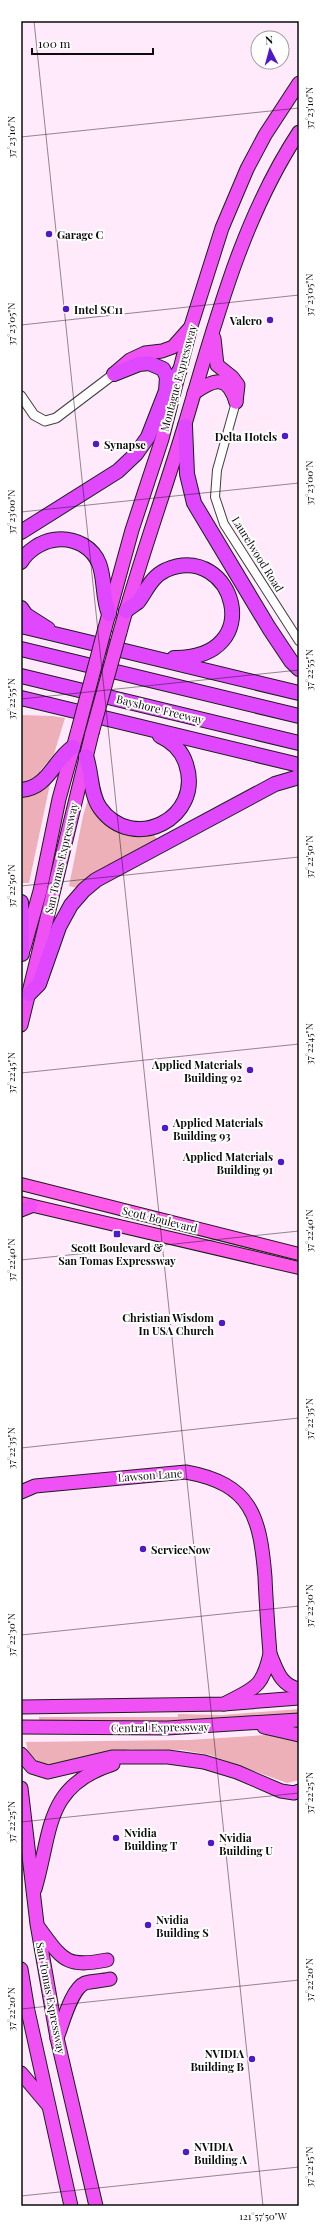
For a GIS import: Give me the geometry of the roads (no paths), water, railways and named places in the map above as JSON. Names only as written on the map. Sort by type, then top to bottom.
[{"type":"highway","name":"Montague Expressway","points":[[89,686],[132,530],[162,439],[192,326],[222,228],[265,135],[299,83]]},
{"type":"highway","name":"Montague Expressway","points":[[104,691],[139,562],[185,426],[214,327],[244,239],[269,184],[299,132]]},
{"type":"highway","points":[[114,374],[130,360],[145,353],[162,351],[173,347],[192,326]]},
{"type":"highway","points":[[214,327],[215,360],[238,385],[236,402]]},
{"type":"highway","points":[[114,374],[139,364],[149,363],[163,369],[167,377],[167,388]]},
{"type":"highway","points":[[21,532],[118,471],[136,454],[152,429],[167,388],[180,370]]},
{"type":"highway","points":[[194,393],[211,382],[220,382],[231,388],[236,402]]},
{"type":"highway","points":[[185,426],[187,474],[194,503],[269,628],[290,661],[299,669]]},
{"type":"highway","points":[[21,562],[36,547],[55,540],[65,539],[77,542],[88,548],[97,557],[101,566],[104,602],[109,614]]},
{"type":"highway","points":[[126,611],[137,602],[152,580],[166,570],[176,567],[192,566],[204,570],[216,576],[226,588],[232,607],[232,618],[230,627],[220,644],[213,651],[188,658],[152,657]]},
{"type":"highway","points":[[21,608],[40,625],[58,635]]},
{"type":"highway","points":[[21,626],[299,694]]},
{"type":"highway","points":[[21,649],[299,716]]},
{"type":"highway","name":"Bayshore Freeway","points":[[21,676],[299,743]]},
{"type":"highway","name":"San Tomas Expressway","points":[[22,956],[34,912],[59,798],[89,686]]},
{"type":"highway","name":"San Tomas Expressway","points":[[21,1025],[86,756],[104,691]]},
{"type":"highway","points":[[21,698],[28,702],[299,765]]},
{"type":"highway","points":[[86,756],[91,772],[95,800],[107,816],[121,825],[131,829],[147,829],[162,825],[175,816],[182,808],[189,787],[189,775],[184,757],[175,746],[145,729]]},
{"type":"highway","points":[[21,790],[35,786],[41,782],[62,755],[73,747]]},
{"type":"highway","points":[[29,994],[39,984],[54,937],[71,905],[96,880],[275,784],[299,777]]},
{"type":"highway","points":[[21,902],[22,956]]},
{"type":"highway","name":"Lawson Lane","points":[[35,1486],[186,1472],[204,1475],[220,1482],[232,1490],[252,1512],[262,1540],[270,1654]]},
{"type":"highway","points":[[21,1482],[35,1486]]},
{"type":"highway","points":[[21,1492],[35,1486]]},
{"type":"highway","points":[[270,1654],[276,1669],[285,1683],[299,1688]]},
{"type":"highway","points":[[224,1704],[258,1686],[266,1670],[270,1654]]},
{"type":"highway","name":"Central Expressway","points":[[21,1707],[224,1704],[299,1698]]},
{"type":"highway","name":"Central Expressway","points":[[21,1728],[167,1728],[255,1724],[299,1720]]},
{"type":"highway","points":[[255,1724],[299,1736]]},
{"type":"highway","points":[[21,1754],[32,1767],[48,1772],[112,1757],[168,1757],[204,1762],[237,1772],[281,1791],[294,1793],[299,1791]]},
{"type":"highway","points":[[33,1895],[41,1867],[46,1836],[53,1814],[62,1796],[82,1778],[94,1771],[135,1756]]},
{"type":"highway","name":"San Tomas Expressway","points":[[21,1788],[36,1924],[57,2038],[96,2206]]},
{"type":"highway","points":[[36,1924],[56,1951],[66,1960],[74,1964],[85,1964],[107,1960]]},
{"type":"highway","points":[[21,1969],[28,2011],[71,2206]]},
{"type":"highway","points":[[57,2038],[72,1995],[78,1987],[86,1983],[110,1979]]},
{"type":"highway","points":[[21,2073],[51,2110]]},
{"type":"main road","name":"Scott Boulevard","points":[[21,1184],[299,1254]]},
{"type":"main road","name":"Scott Boulevard","points":[[24,1206],[299,1268]]},
{"type":"street","points":[[21,396],[34,415],[45,421],[56,418],[114,374]]},
{"type":"street","name":"Laurelwood Road","points":[[236,402],[217,470],[215,498],[224,524],[299,642]]},
{"type":"place","name":"Garage C","points":[[49,234]]},
{"type":"place","name":"Intel SC11","points":[[66,309]]},
{"type":"place","name":"Valero","points":[[270,320]]},
{"type":"place","name":"Delta Hotels","points":[[285,436]]},
{"type":"place","name":"Synapse","points":[[96,444]]},
{"type":"place","name":"Applied Materials Building 92","points":[[250,1070]]},
{"type":"place","name":"Applied Materials Building 93","points":[[165,1128]]},
{"type":"place","name":"Applied Materials Building 91","points":[[281,1162]]},
{"type":"place","name":"Scott Boulevard & San Tomas Expressway","points":[[117,1234]]},
{"type":"place","name":"Christian Wisdom In USA Church","points":[[222,1323]]},
{"type":"place","name":"ServiceNow","points":[[143,1549]]},
{"type":"place","name":"Nvidia Building T","points":[[116,1838]]},
{"type":"place","name":"Nvidia Building U","points":[[211,1843]]},
{"type":"place","name":"Nvidia Building S","points":[[148,1925]]},
{"type":"place","name":"NVIDIA Building B","points":[[252,2059]]},
{"type":"place","name":"NVIDIA Building A","points":[[186,2152]]}]
